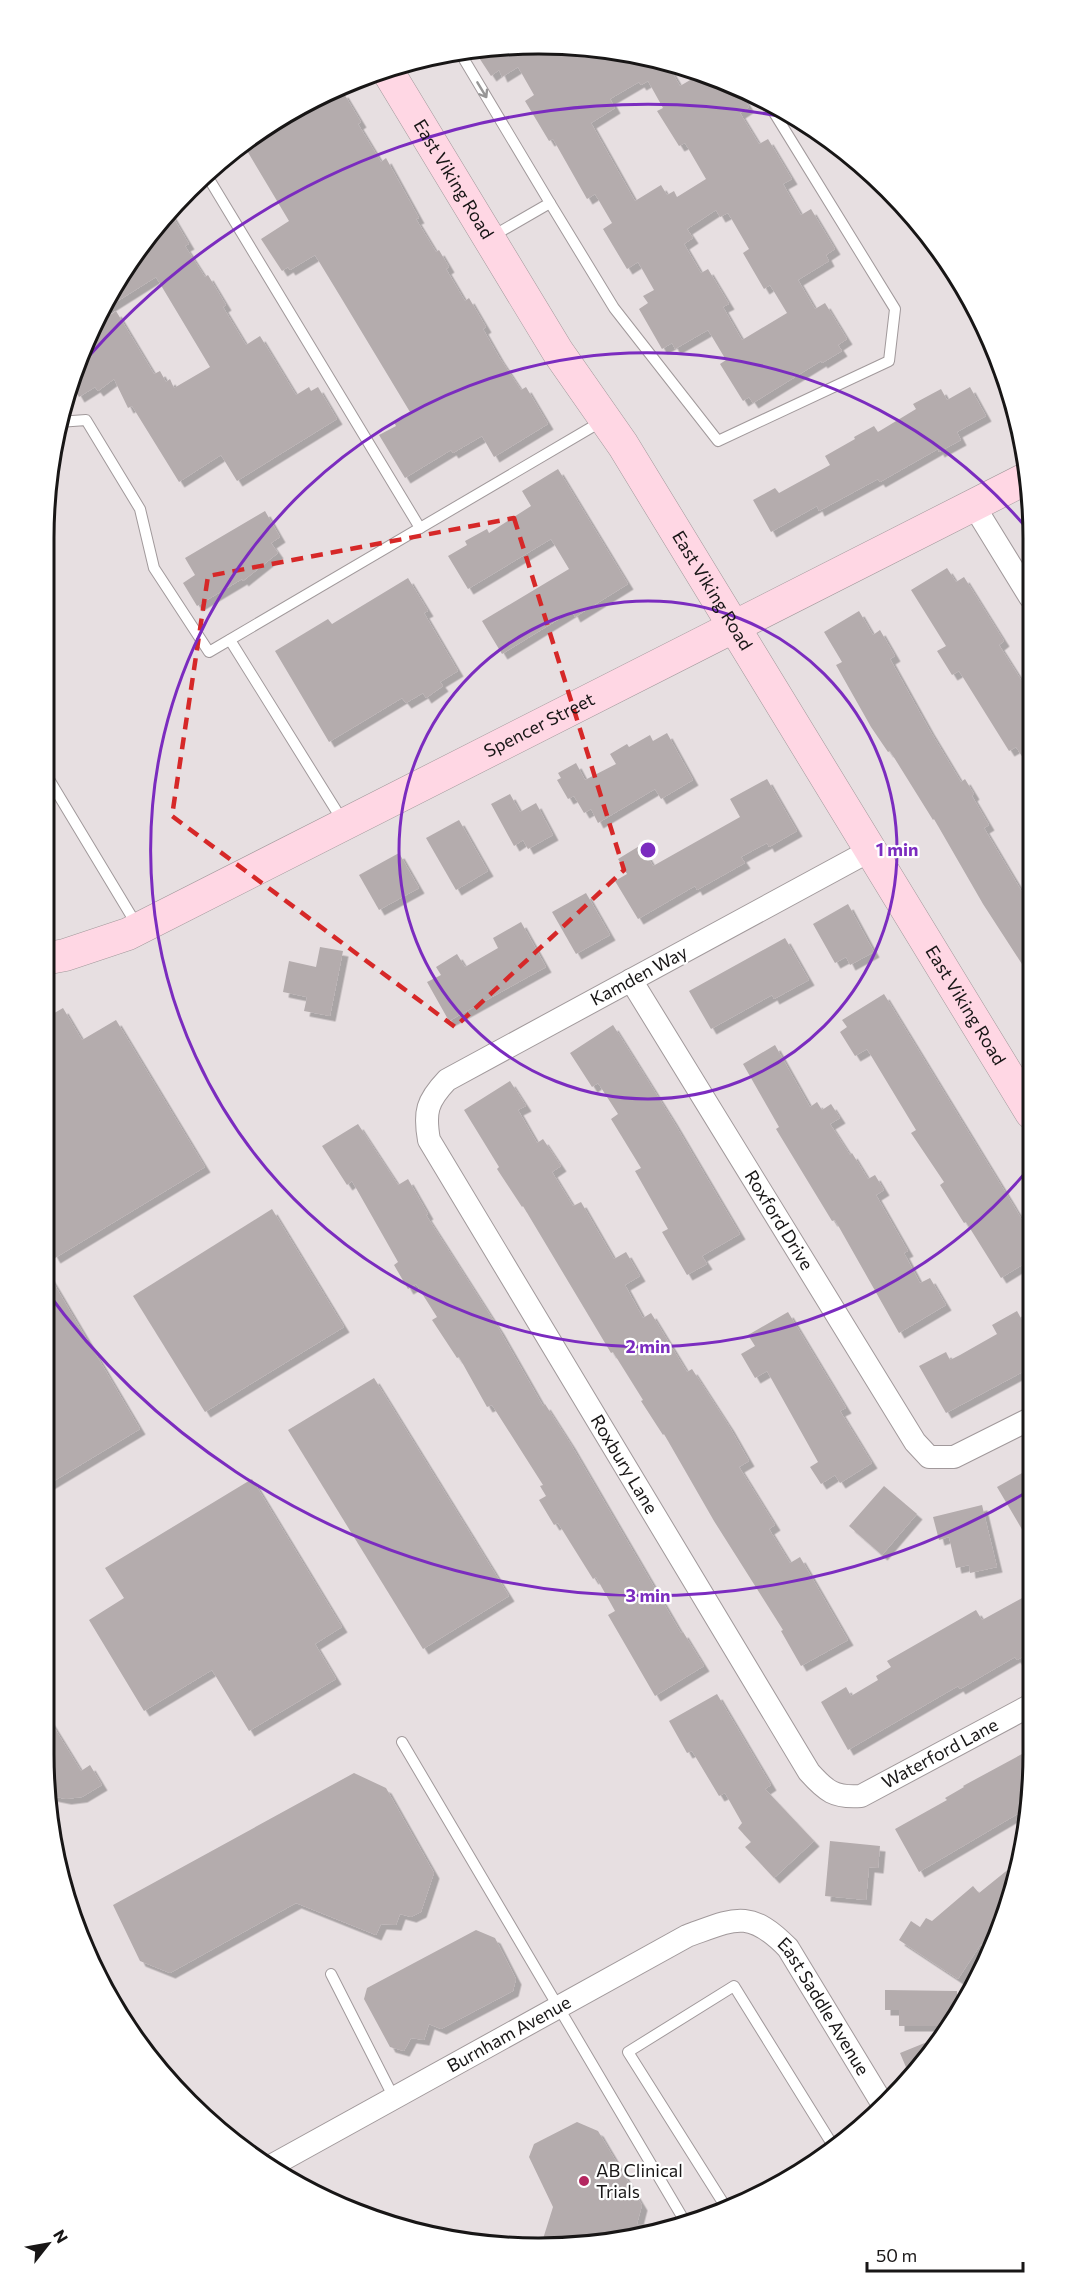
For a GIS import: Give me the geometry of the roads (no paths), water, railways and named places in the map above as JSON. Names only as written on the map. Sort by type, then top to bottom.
[{"type":"street","name":"East Viking Road","points":[[392,77],[558,352],[605,420],[734,627],[1023,1100]]},
{"type":"street","name":"Spencer Street","points":[[54,957],[139,929],[1020,482]]},
{"type":"street","points":[[974,506],[1023,586]]},
{"type":"street","name":"Kamden Way","points":[[425,1118],[432,1096],[447,1080],[871,850]]},
{"type":"street","name":"Roxford Drive","points":[[631,980],[915,1442],[929,1457],[954,1457],[1023,1422]]},
{"type":"street","name":"Roxbury Lane","points":[[425,1118],[429,1140],[809,1772],[824,1789],[843,1797]]},
{"type":"street","name":"Waterford Lane","points":[[843,1797],[861,1796],[1023,1709]]},
{"type":"street","name":"Burnham Avenue","points":[[278,2162],[687,1936],[728,1921],[753,1921]]},
{"type":"street","name":"East Saddle Avenue","points":[[753,1921],[771,1930],[788,1948],[879,2098]]},
{"type":"lane","points":[[464,60],[614,308],[718,441],[889,361],[895,309],[777,117]]},
{"type":"lane","points":[[211,182],[420,528]]},
{"type":"lane","points":[[489,238],[550,203]]},
{"type":"lane","points":[[69,421],[86,420],[140,509],[154,568],[209,652],[605,420]]},
{"type":"lane","points":[[230,640],[345,824]]},
{"type":"lane","points":[[54,788],[139,929]]},
{"type":"lane","points":[[402,1742],[681,2216]]},
{"type":"lane","points":[[330,1974],[394,2098]]},
{"type":"lane","points":[[722,2202],[628,2052],[734,1986],[830,2140]]},
{"type":"place","name":"AB Clinical Trials","points":[[584,2181]]}]
